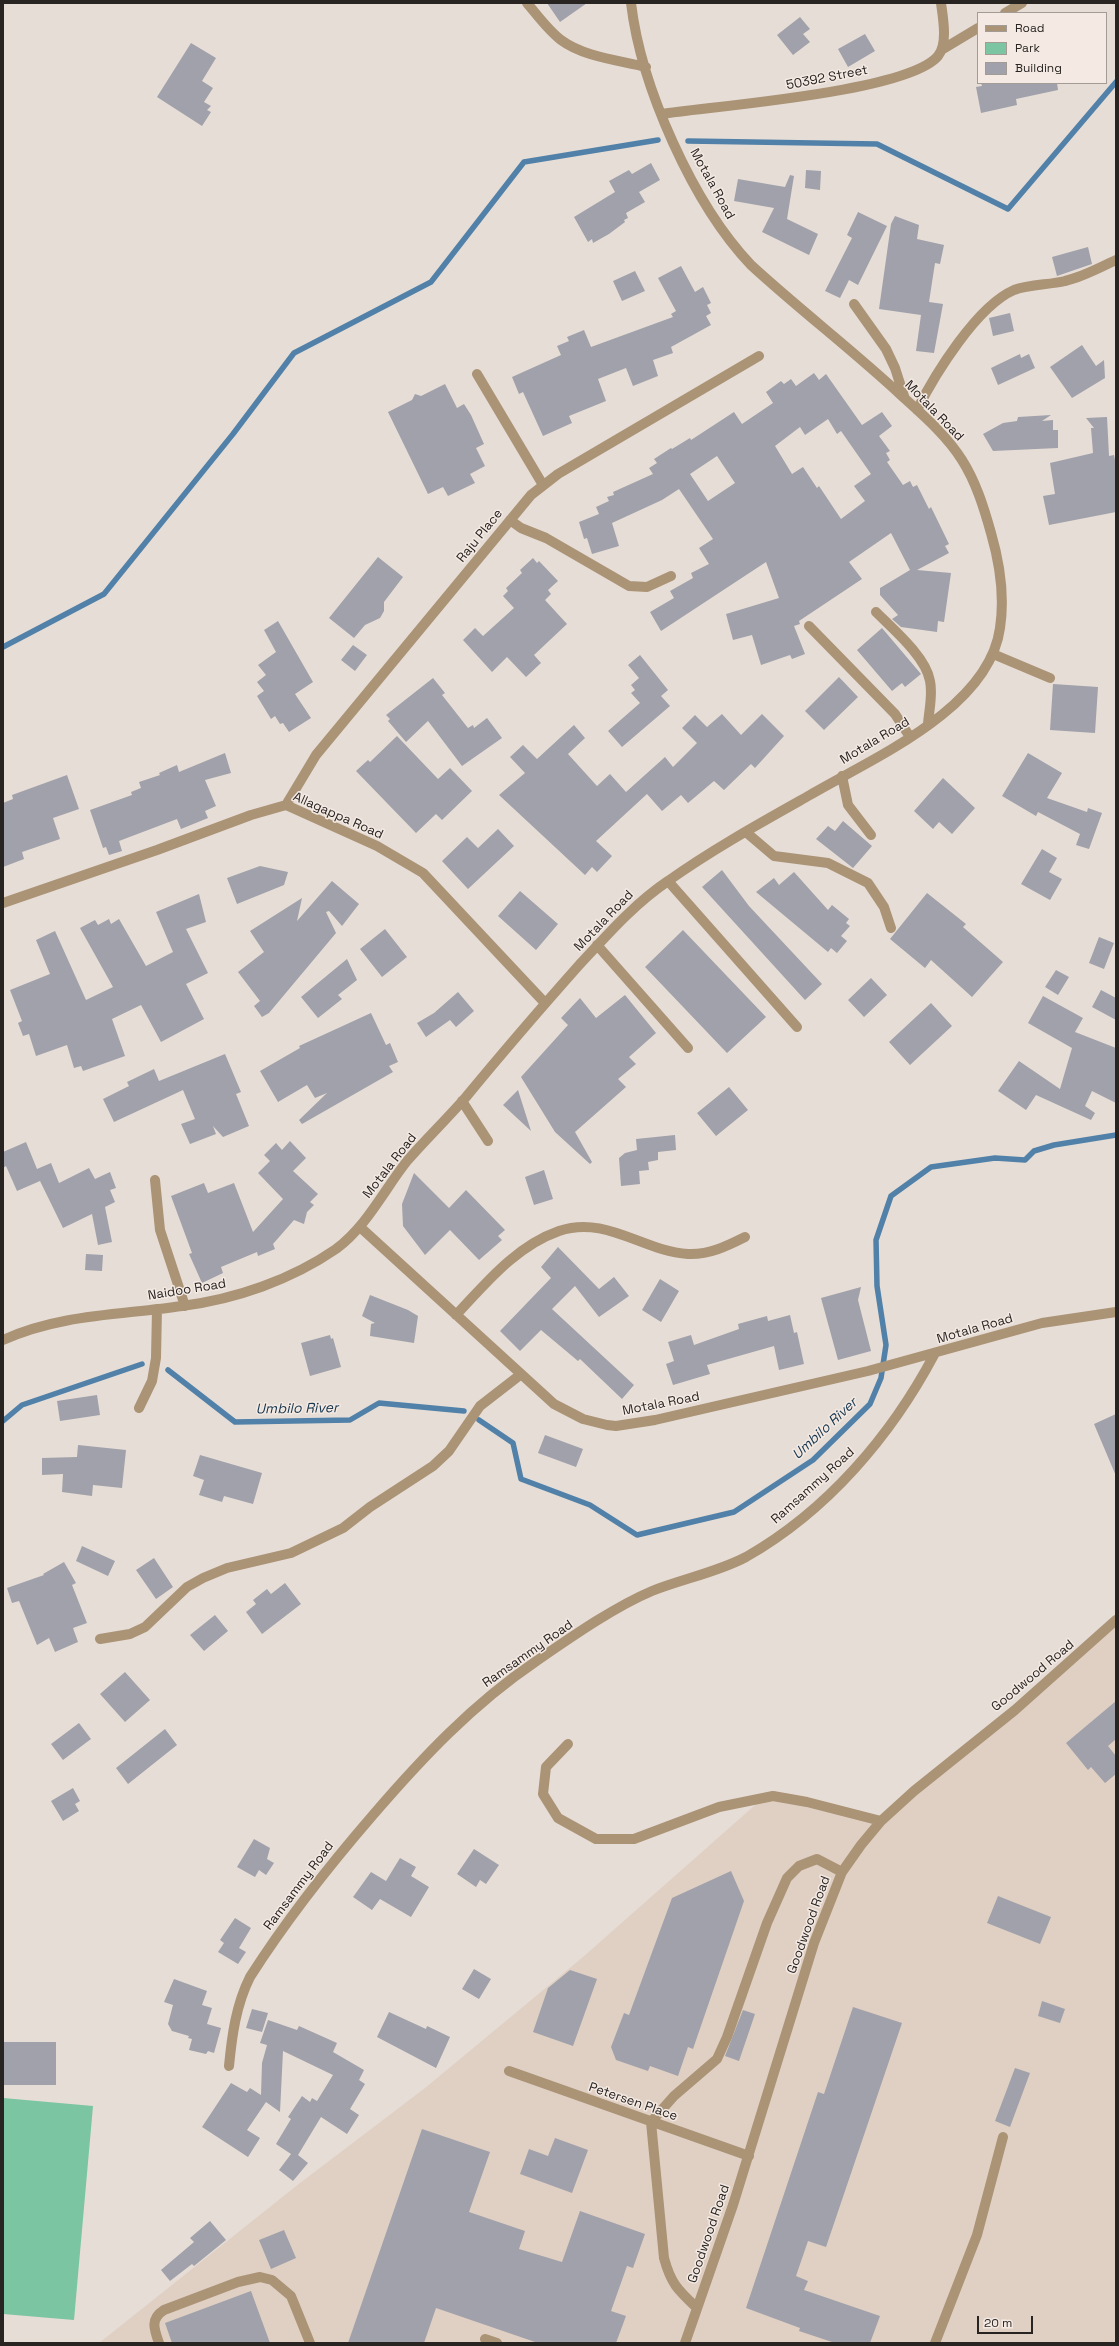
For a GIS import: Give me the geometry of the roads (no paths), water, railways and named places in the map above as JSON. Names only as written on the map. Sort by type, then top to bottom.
[{"type":"street","points":[[527,3],[554,34],[568,44],[592,54],[646,67]]},
{"type":"street","name":"Motala Road","points":[[631,3],[646,67],[662,114],[699,192],[714,218],[738,251],[768,280],[905,398],[949,442],[966,465],[980,496],[989,525],[1002,587],[1000,630],[993,654],[981,675],[949,708],[928,724],[910,737],[842,776],[668,881],[633,907],[545,1003],[462,1101],[408,1161],[360,1227],[520,1375],[554,1404],[583,1419],[616,1426],[655,1420],[868,1371],[934,1355],[1042,1323],[1116,1312]]},
{"type":"street","points":[[941,3],[944,19],[942,49]]},
{"type":"street","points":[[1007,12],[1022,3]]},
{"type":"street","name":"50392 Street","points":[[662,114],[794,98],[884,80],[930,64],[942,49],[977,29]]},
{"type":"street","points":[[917,410],[933,380],[954,350],[978,319],[1006,295],[1022,288],[1075,278],[1116,260]]},
{"type":"street","points":[[854,304],[886,349],[895,368],[905,398]]},
{"type":"street","name":"Raju Place","points":[[286,805],[316,755],[510,520],[543,485],[558,474],[760,356]]},
{"type":"street","points":[[477,374],[543,485]]},
{"type":"street","points":[[510,520],[521,528],[546,538],[629,586],[647,587],[671,576]]},
{"type":"street","points":[[876,612],[912,650],[928,673],[931,699],[928,724]]},
{"type":"street","points":[[809,626],[895,714],[910,737]]},
{"type":"street","points":[[993,654],[1050,678]]},
{"type":"street","points":[[842,776],[848,805],[872,835]]},
{"type":"street","name":"Allagappa Road","points":[[3,903],[157,850],[251,815],[286,805],[377,846],[419,869],[450,899],[545,1003]]},
{"type":"street","points":[[747,833],[774,856],[828,863],[868,882],[884,907],[892,928]]},
{"type":"street","points":[[668,881],[797,1027]]},
{"type":"street","points":[[597,945],[688,1048]]},
{"type":"street","points":[[462,1101],[488,1141]]},
{"type":"street","points":[[155,1180],[160,1230],[185,1306]]},
{"type":"street","name":"Naidoo Road","points":[[3,1340],[43,1324],[67,1319],[185,1306],[220,1300],[275,1281],[337,1248],[360,1227]]},
{"type":"street","points":[[456,1315],[518,1254],[560,1231],[580,1227],[605,1228],[666,1249],[687,1254],[708,1252],[723,1248],[745,1237]]},
{"type":"street","points":[[140,1408],[152,1381],[156,1358],[157,1309]]},
{"type":"street","name":"Ramsammy Road","points":[[229,2066],[236,2013],[243,1991],[250,1977],[328,1867],[426,1756],[490,1695],[535,1662],[592,1625],[645,1595],[744,1558],[778,1536],[852,1472],[903,1409],[934,1355]]},
{"type":"street","points":[[100,1639],[130,1634],[145,1627],[187,1588],[203,1578],[227,1568],[291,1553],[343,1528],[370,1507],[433,1466],[449,1451],[480,1406],[520,1375]]},
{"type":"street","name":"Goodwood Road","points":[[686,2343],[749,2156],[814,1943],[842,1872],[861,1845],[881,1821],[914,1791],[1032,1695],[1116,1620]]},
{"type":"street","points":[[568,1744],[546,1767],[543,1794],[558,1818],[596,1839],[634,1839],[719,1807],[773,1796],[807,1802],[881,1821]]},
{"type":"street","points":[[697,2308],[676,2287],[668,2276],[664,2258],[651,2122],[674,2096],[717,2059],[727,2036],[767,1923],[787,1878],[792,1871],[806,1861],[818,1859],[842,1872]]},
{"type":"street","name":"Petersen Place","points":[[509,2071],[749,2156]]},
{"type":"street","points":[[935,2343],[977,2235],[1003,2137]]},
{"type":"street","points":[[159,2343],[153,2323],[160,2313],[238,2282],[260,2277],[272,2280],[291,2296],[310,2343]]},
{"type":"street","points":[[485,2339],[497,2343]]},
{"type":"waterway","points":[[688,141],[877,144],[1008,209],[1116,82]]},
{"type":"waterway","points":[[3,647],[104,594],[233,434],[294,353],[431,282],[524,162],[658,140]]},
{"type":"waterway","name":"Umbilo River","points":[[479,1420],[513,1443],[521,1479],[590,1505],[637,1535],[734,1512],[813,1460],[870,1404],[881,1378],[886,1345],[877,1286],[876,1240],[891,1196],[931,1167],[995,1158],[1025,1160],[1034,1151],[1054,1145],[1116,1135]]},
{"type":"waterway","name":"Umbilo River","points":[[3,1421],[22,1405],[142,1364]]},
{"type":"waterway","name":"Umbilo River","points":[[168,1370],[235,1422],[350,1420],[379,1403],[464,1411]]}]
